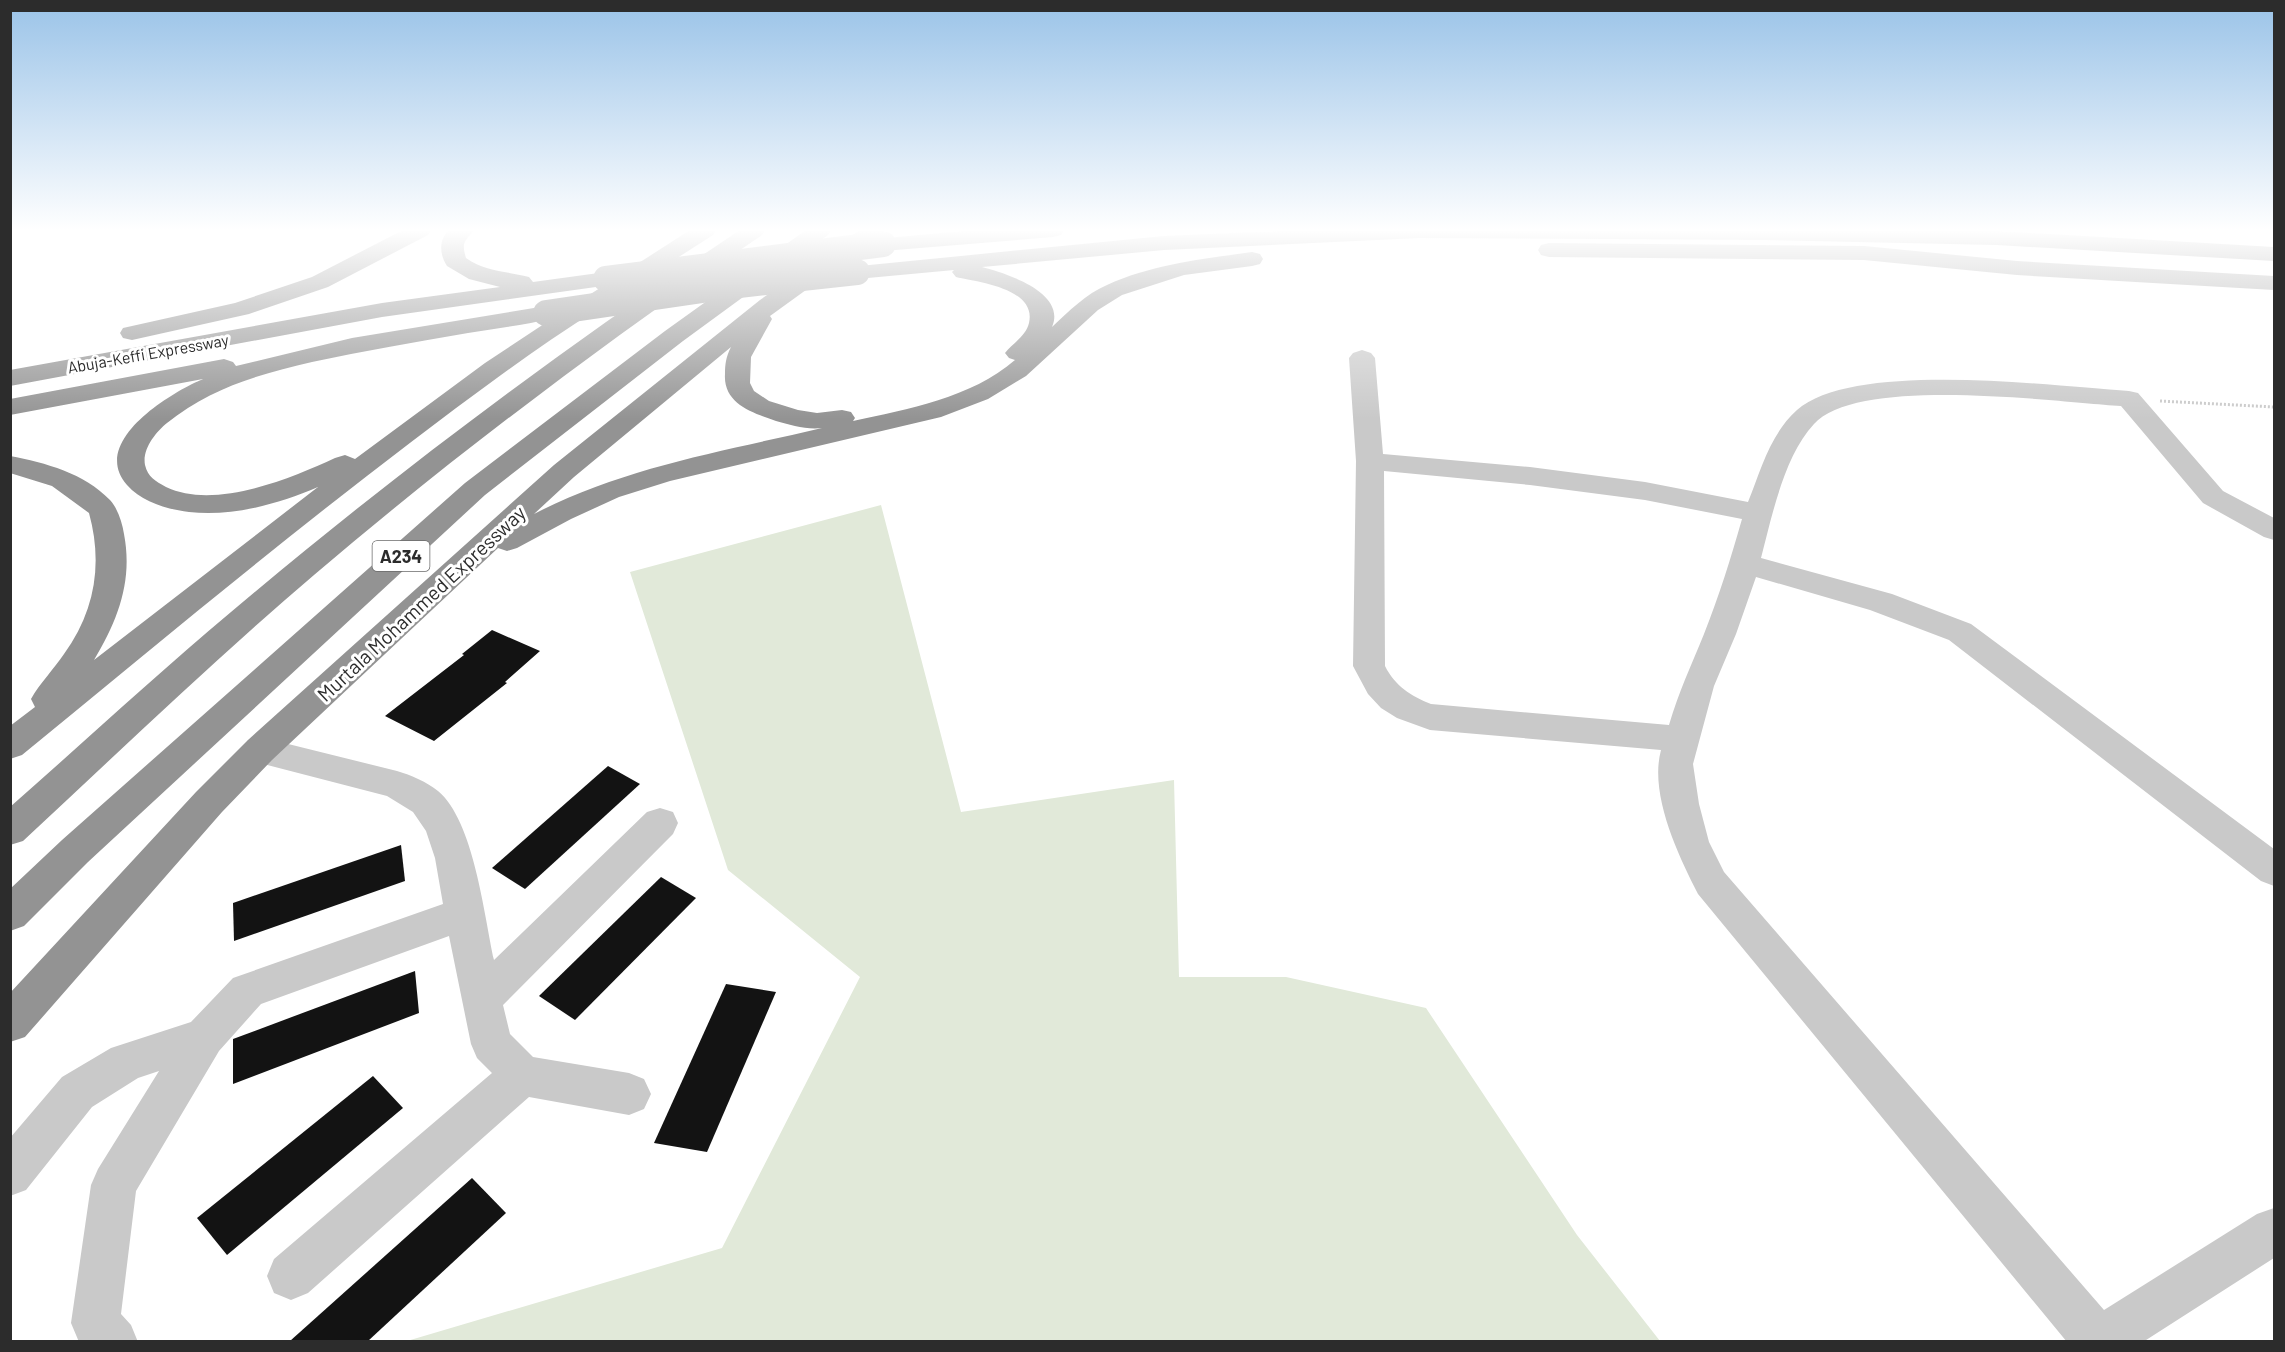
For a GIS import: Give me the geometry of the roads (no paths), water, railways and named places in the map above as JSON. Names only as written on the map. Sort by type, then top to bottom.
[{"type":"highway","points":[[10,357],[241,309],[288,293]]},
{"type":"highway","name":"Abuja-Keffi Expressway","points":[[10,378],[381,310],[503,293]]},
{"type":"highway","points":[[10,745],[209,585],[413,428],[494,368],[604,293]]},
{"type":"highway","name":"A234","points":[[10,830],[242,620],[406,485],[600,336],[662,293]]},
{"type":"highway","name":"Abuja-Keffi Expressway","points":[[10,406],[373,341],[682,293]]},
{"type":"highway","name":"A234","points":[[10,914],[75,851],[475,489],[733,293]]},
{"type":"highway","name":"Murtala Mohammed Expressway","points":[[10,1023],[209,802],[260,750],[564,471],[768,305],[787,293]]},
{"type":"highway","points":[[768,305],[738,357],[737,383],[744,396],[760,407],[795,418],[817,421],[885,410],[928,400],[962,387],[1007,361],[1025,348],[1039,332],[1043,316],[1036,299],[1029,293]]},
{"type":"highway","points":[[459,569],[524,530],[609,491],[662,474],[932,411],[979,393],[1017,371],[1090,305],[1109,293]]},
{"type":"highway","points":[[604,438],[674,336]]},
{"type":"highway","points":[[373,341],[212,384],[178,402],[151,423],[134,445],[130,467],[136,482],[151,493],[176,502],[220,504],[282,491],[319,477],[413,428]]},
{"type":"highway","points":[[10,464],[38,470],[74,484],[102,510],[112,545],[112,585],[98,626],[62,682],[10,745]]},
{"type":"highway","points":[[77,690],[406,485]]},
{"type":"street","points":[[1362,358],[1370,461],[1369,666],[1377,684],[1389,697],[1407,710],[1430,717],[1683,739]]},
{"type":"street","points":[[2274,530],[2213,497],[2129,399],[1953,388],[1883,390],[1845,396],[1823,404],[1806,416],[1786,440],[1758,513],[1745,564],[1720,634],[1697,686],[1675,764],[1681,804],[1691,843],[1712,883],[2099,1341],[2274,1231]]},
{"type":"street","points":[[1370,461],[1530,476],[1645,491],[1758,513]]},
{"type":"street","points":[[1745,564],[1881,602],[1960,632],[2274,870]]},
{"type":"street","points":[[260,750],[397,785],[426,802],[443,825],[454,858],[492,1044],[522,1075],[629,1095]]},
{"type":"street","points":[[481,999],[660,823]]},
{"type":"street","points":[[114,1341],[94,1323],[114,1185],[204,1036],[247,991],[465,913]]},
{"type":"street","points":[[10,1174],[76,1092],[126,1062],[204,1036]]},
{"type":"street","points":[[291,1276],[522,1075]]}]
